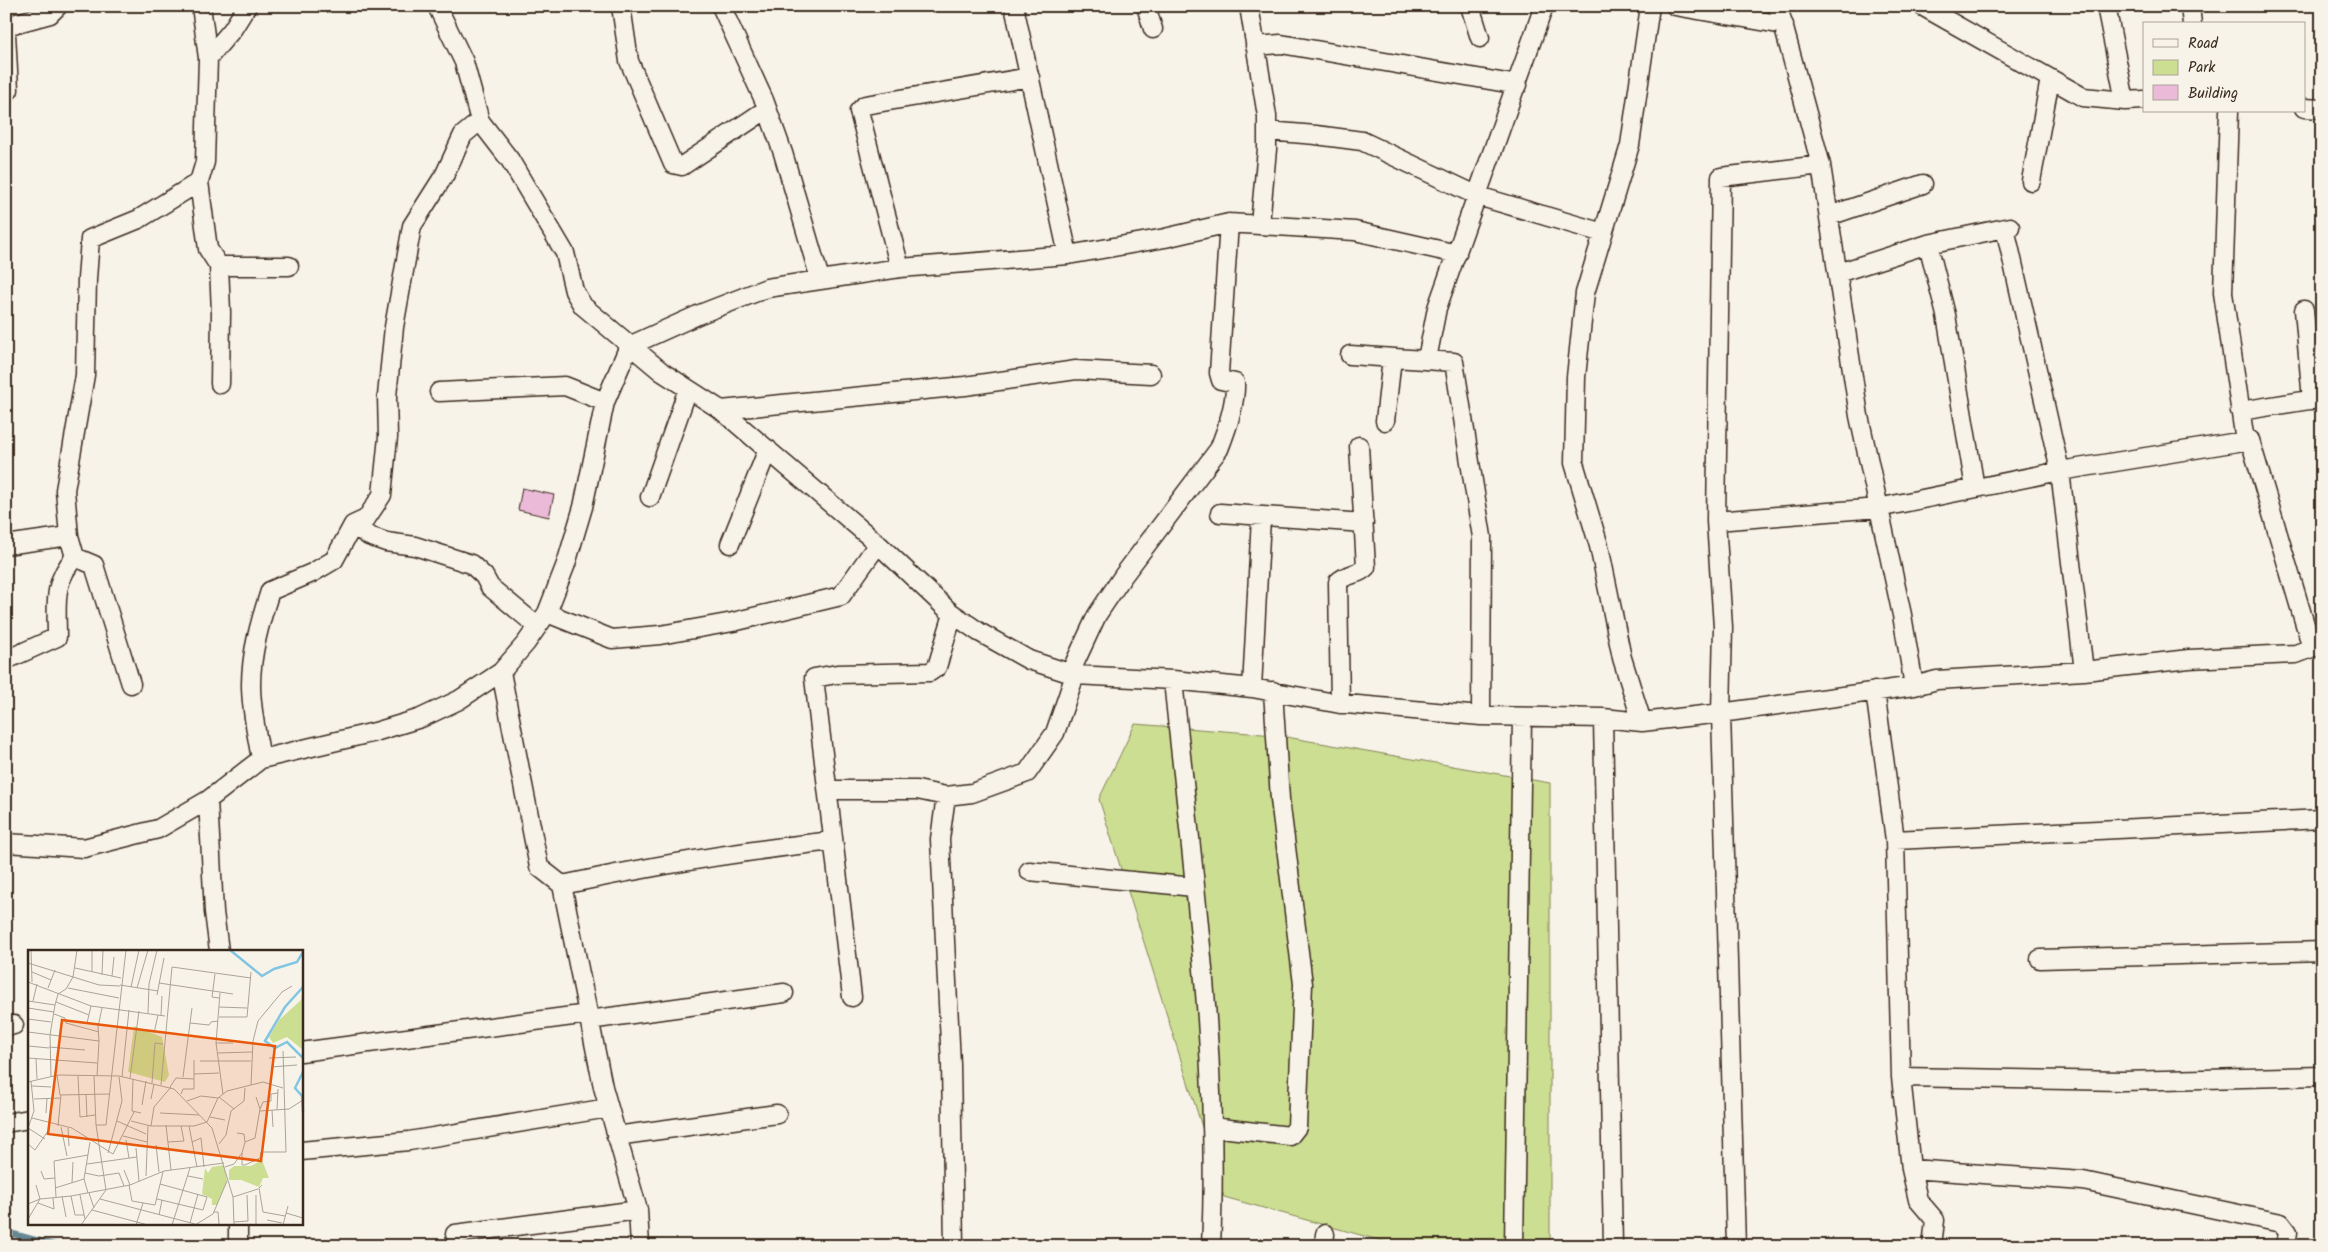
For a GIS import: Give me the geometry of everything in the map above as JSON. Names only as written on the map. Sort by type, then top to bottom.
[{"type":"street","points":[[6,26],[50,14],[58,6]]},
{"type":"street","points":[[201,6],[208,58],[205,162],[200,182],[208,249],[219,266],[221,312],[220,384]]},
{"type":"street","points":[[208,58],[232,30],[247,6]]},
{"type":"street","points":[[437,6],[464,62],[480,120],[510,160],[565,253],[574,291],[583,306],[662,372],[721,410],[768,449],[878,544],[954,614],[979,632],[1028,660],[1072,674],[1173,680],[1252,688],[1340,704],[1481,716],[1603,718],[1642,722],[1722,713],[1914,686],[1937,680],[2084,671],[2189,659],[2296,654],[2317,646],[2250,440],[2060,471],[1878,508],[1716,520]]},
{"type":"street","points":[[620,6],[629,61],[673,164],[682,166],[767,109]]},
{"type":"street","points":[[721,6],[767,109],[782,152],[820,279]]},
{"type":"street","points":[[1014,6],[1068,255]]},
{"type":"street","points":[[1146,6],[1153,28]]},
{"type":"street","points":[[1249,6],[1267,116],[1260,224]]},
{"type":"street","points":[[1470,6],[1480,38]]},
{"type":"street","points":[[1426,359],[1437,308],[1518,85],[1544,6]]},
{"type":"street","points":[[1642,722],[1622,658],[1599,546],[1574,463],[1576,377],[1585,293],[1630,145],[1650,6]]},
{"type":"street","points":[[1675,6],[1784,25]]},
{"type":"street","points":[[1778,6],[1821,165],[1859,416],[1902,614],[1914,686]]},
{"type":"street","points":[[1922,6],[2083,97],[2125,101],[2143,100]]},
{"type":"street","points":[[2106,6],[2125,101]]},
{"type":"street","points":[[2190,6],[2192,22]]},
{"type":"street","points":[[6,33],[9,90],[6,90]]},
{"type":"street","points":[[1255,46],[1281,44],[1518,85]]},
{"type":"street","points":[[900,268],[859,111],[865,105],[1030,78]]},
{"type":"street","points":[[2031,181],[2050,79]]},
{"type":"street","points":[[2306,108],[2322,109]]},
{"type":"street","points":[[2229,112],[2223,293],[2244,441]]},
{"type":"street","points":[[261,759],[251,686],[253,655],[259,622],[270,591],[312,573],[334,560],[353,525],[366,518],[382,494],[388,437],[387,396],[394,328],[412,226],[445,174],[463,135],[480,120]]},
{"type":"street","points":[[1267,132],[1316,135],[1362,141],[1478,196],[1603,233]]},
{"type":"street","points":[[1736,1246],[1722,713],[1723,627],[1716,520],[1721,176],[1821,165]]},
{"type":"street","points":[[75,557],[69,536],[65,490],[86,375],[86,279],[90,239],[140,220],[200,182]]},
{"type":"street","points":[[1829,216],[1923,184]]},
{"type":"street","points":[[828,790],[916,790],[946,796],[972,794],[1026,773],[1055,732],[1072,674],[1097,614],[1123,576],[1219,449],[1224,438],[1235,394],[1235,382],[1221,380],[1219,373],[1229,223]]},
{"type":"street","points":[[6,843],[84,848],[158,829],[208,800],[261,759],[375,732],[422,718],[459,700],[501,672],[526,643],[542,619],[566,564],[583,507],[606,402],[629,346],[700,314],[767,288],[900,268],[1068,255],[1156,240],[1229,223],[1355,230],[1457,254]]},
{"type":"street","points":[[1838,273],[1928,244],[2007,227],[2060,471],[2084,671]]},
{"type":"street","points":[[1928,244],[1946,315],[1975,488]]},
{"type":"street","points":[[219,266],[289,266]]},
{"type":"street","points":[[2240,411],[2317,399],[2304,310]]},
{"type":"street","points":[[1350,355],[1454,362],[1482,537],[1481,716]]},
{"type":"street","points":[[1385,421],[1392,358]]},
{"type":"street","points":[[721,410],[965,386],[1076,370],[1151,374]]},
{"type":"street","points":[[439,392],[493,391],[566,386],[606,402]]},
{"type":"street","points":[[650,497],[688,389]]},
{"type":"street","points":[[1340,704],[1338,582],[1342,577],[1362,572],[1366,567],[1359,446]]},
{"type":"street","points":[[730,544],[768,449]]},
{"type":"street","points":[[1220,513],[1261,518],[1364,523]]},
{"type":"street","points":[[1252,688],[1261,518]]},
{"type":"street","points":[[353,525],[369,536],[386,542],[415,546],[471,564],[484,576],[490,587],[542,619],[612,639],[660,636],[733,622],[841,596],[878,544]]},
{"type":"street","points":[[6,545],[69,536]]},
{"type":"street","points":[[6,660],[58,637],[58,587],[64,569],[75,557]]},
{"type":"street","points":[[75,557],[94,565],[132,684]]},
{"type":"street","points":[[852,996],[814,678],[837,674],[930,672],[937,666],[954,614]]},
{"type":"street","points":[[501,672],[539,867],[562,885],[608,1108],[638,1210],[640,1246]]},
{"type":"street","points":[[1173,680],[1209,1026],[1214,1187],[1211,1246]]},
{"type":"street","points":[[1212,1127],[1290,1136],[1298,1126],[1303,984],[1280,799],[1273,691]]},
{"type":"street","points":[[1875,691],[1895,840],[1901,1076],[1911,1169],[1918,1200],[1935,1220],[1932,1246]]},
{"type":"street","points":[[1514,1246],[1522,717]]},
{"type":"street","points":[[1603,718],[1613,1246]]},
{"type":"street","points":[[946,796],[940,839],[951,1064],[954,1246]]},
{"type":"street","points":[[208,800],[214,912],[219,950]]},
{"type":"street","points":[[1895,840],[2322,819]]},
{"type":"street","points":[[562,885],[668,863],[766,848],[832,841]]},
{"type":"street","points":[[1029,871],[1194,887]]},
{"type":"street","points":[[2040,959],[2322,951]]},
{"type":"street","points":[[302,1052],[784,992]]},
{"type":"street","points":[[1901,1076],[2123,1081],[2322,1076]]},
{"type":"street","points":[[302,1151],[409,1141],[608,1108]]},
{"type":"street","points":[[616,1136],[777,1114]]},
{"type":"street","points":[[6,1123],[28,1119]]},
{"type":"street","points":[[1911,1169],[2082,1181],[2281,1223],[2288,1232],[2286,1246]]},
{"type":"street","points":[[455,1234],[638,1210]]},
{"type":"street","points":[[238,1224],[238,1246]]},
{"type":"green space","points":[[1135,724],[1275,735],[1550,783],[1550,1246],[1400,1246],[1224,1197],[1099,799]]},
{"type":"building","points":[[522,488],[554,495],[549,517],[518,510]]},
{"type":"waterway","points":[[6,1232],[58,1246]]}]
